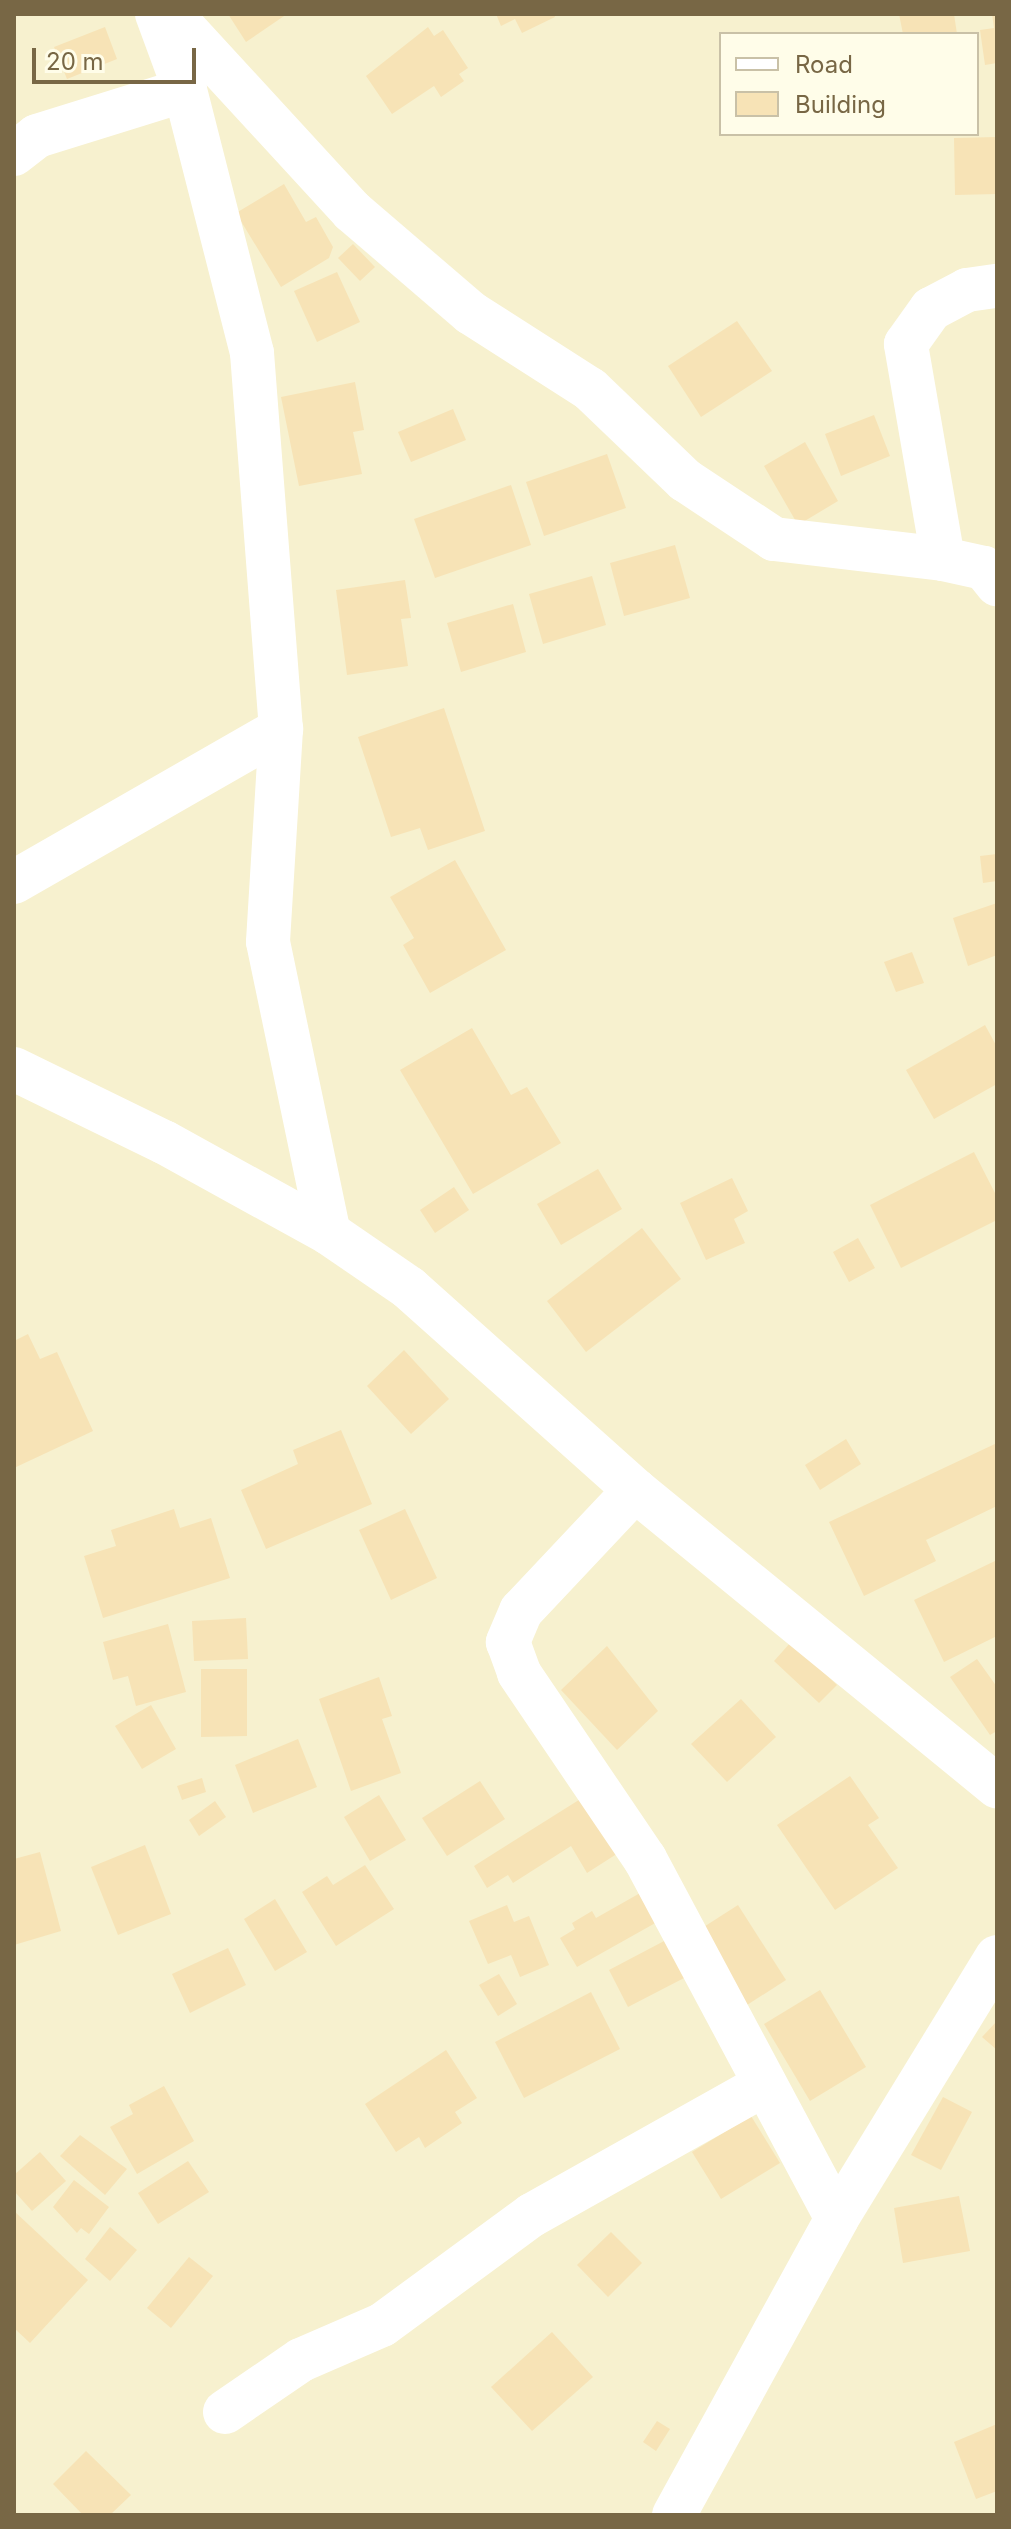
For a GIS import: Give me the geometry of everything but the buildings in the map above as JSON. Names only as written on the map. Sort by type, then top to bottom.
[{"type":"street","points":[[157,14],[185,90],[252,353],[281,729],[268,942],[272,990],[329,1233]]},
{"type":"street","points":[[171,14],[352,211],[471,313],[590,389],[685,480],[774,539],[980,566],[906,344],[931,309],[967,290],[997,286]]},
{"type":"street","points":[[14,154],[37,136],[185,90]]},
{"type":"street","points":[[14,882],[281,729]]},
{"type":"street","points":[[14,1069],[329,1233],[409,1288],[635,1490],[997,1786]]},
{"type":"street","points":[[635,1490],[521,1611],[508,1642],[519,1673],[638,1847],[837,2218]]},
{"type":"street","points":[[674,2515],[837,2218],[997,1957]]},
{"type":"street","points":[[225,2412],[301,2360],[382,2325],[532,2215],[764,2085]]},
{"type":"shaded area","points":[[14,14],[997,14],[997,2515],[14,2515]]}]
